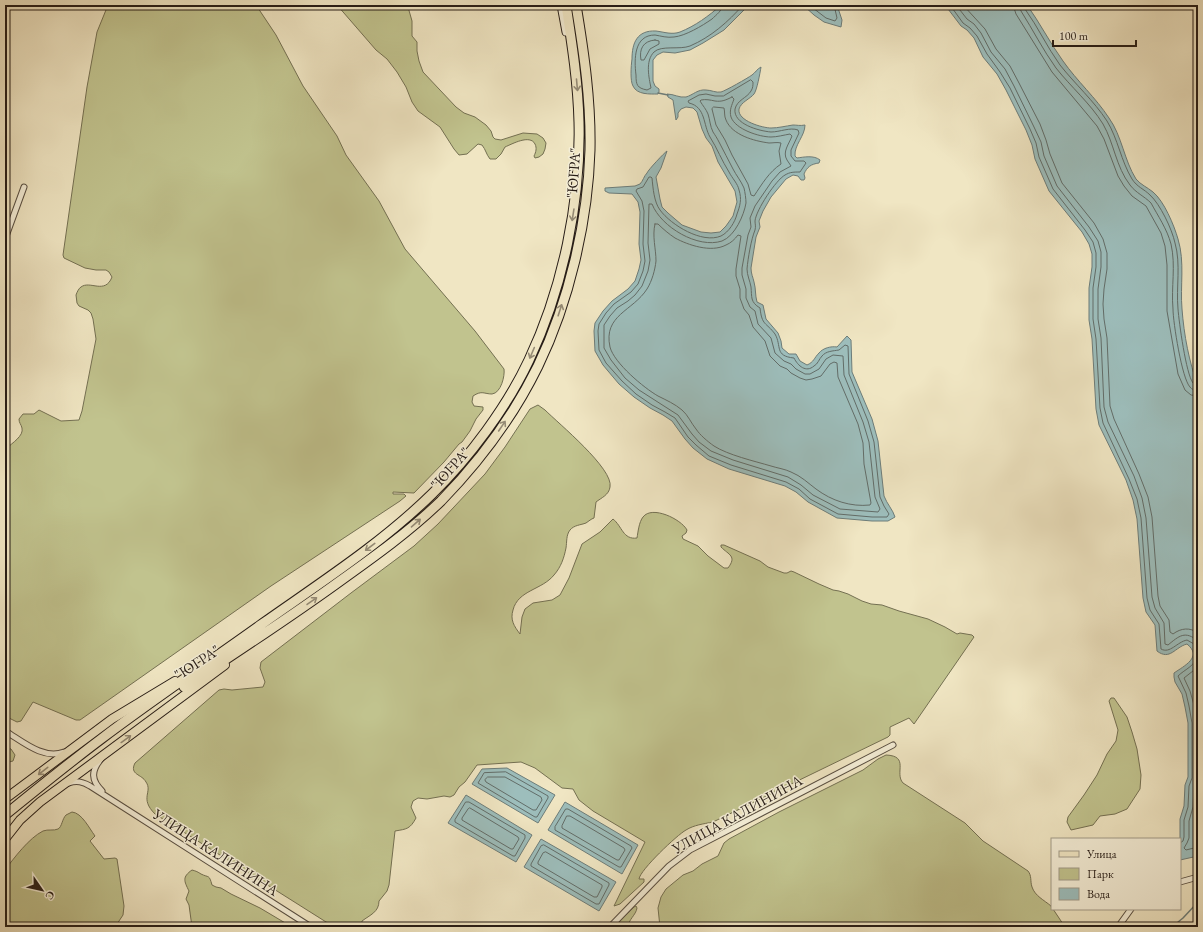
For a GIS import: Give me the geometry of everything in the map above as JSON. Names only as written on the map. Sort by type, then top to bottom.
[{"type":"highway","name":"\"ЮГРА\"","points":[[8,812],[102,738],[376,542],[432,494],[454,471],[478,441],[521,375],[536,342],[551,304],[572,220],[576,193],[579,151],[579,121],[574,59],[566,5]]},
{"type":"highway","name":"\"ЮГРА\"","points":[[54,776],[156,705],[280,623],[385,549],[440,502],[488,447],[514,408],[538,366],[556,324],[582,226],[590,150],[588,94],[576,5]]},
{"type":"main road","points":[[5,799],[129,708],[170,684],[275,614]]},
{"type":"main road","points":[[5,839],[28,812],[280,623]]},
{"type":"street","points":[[561,5],[565,27],[574,59]]},
{"type":"street","points":[[5,239],[24,186]]},
{"type":"street","points":[[5,731],[46,754],[57,754],[74,747]]},
{"type":"street","name":"УЛИЦА КАЛИНИНА","points":[[610,927],[669,866],[690,850],[893,745]]},
{"type":"street","points":[[108,797],[95,783],[94,775],[96,766],[109,751]]},
{"type":"street","points":[[61,787],[73,782],[83,782],[108,797]]},
{"type":"street","name":"УЛИЦА КАЛИНИНА","points":[[108,797],[312,927]]},
{"type":"street","points":[[1181,882],[1198,877]]},
{"type":"street","points":[[1118,927],[1130,910]]},
{"type":"green space","points":[[108,5],[256,5],[276,35],[303,86],[337,136],[346,155],[379,201],[405,249],[475,331],[504,369],[504,376],[502,384],[495,393],[481,393],[473,396],[472,402],[474,406],[483,407],[483,410],[462,442],[414,493],[393,492],[393,494],[404,494],[406,496],[271,586],[80,720],[76,720],[33,702],[21,721],[17,722],[5,716],[5,448],[14,442],[21,434],[22,428],[19,419],[23,414],[34,414],[39,410],[61,421],[79,420],[82,411],[96,339],[91,313],[79,306],[76,295],[78,290],[85,285],[105,285],[112,277],[106,270],[85,268],[64,258],[63,255],[87,87],[97,32]]},
{"type":"green space","points":[[337,5],[409,5],[408,7],[412,21],[412,36],[417,42],[419,61],[423,72],[456,107],[464,113],[475,117],[486,125],[495,139],[501,140],[523,133],[537,134],[543,138],[546,143],[543,154],[535,158],[535,144],[533,141],[525,140],[505,147],[496,159],[490,159],[482,145],[478,144],[467,154],[459,155],[440,127],[418,111],[412,102],[406,87],[387,59],[376,50]]},
{"type":"green space","points":[[538,405],[595,458],[609,479],[610,487],[606,494],[596,502],[594,518],[586,523],[573,527],[570,530],[567,536],[566,548],[559,569],[549,580],[525,594],[516,603],[512,614],[512,620],[514,626],[520,634],[522,617],[525,609],[533,603],[552,600],[560,595],[569,578],[582,544],[600,532],[613,519],[626,535],[632,538],[637,538],[643,517],[653,512],[666,515],[679,522],[687,530],[682,536],[683,539],[698,546],[724,568],[728,568],[731,564],[732,558],[721,547],[721,545],[760,561],[768,567],[784,573],[791,571],[794,572],[833,590],[848,594],[862,601],[882,605],[928,619],[957,634],[972,635],[974,637],[914,724],[909,718],[890,727],[890,735],[888,737],[713,822],[689,828],[667,845],[652,861],[639,879],[644,879],[644,882],[620,904],[614,906],[645,842],[593,811],[579,800],[573,789],[562,788],[535,768],[521,762],[477,765],[454,795],[450,797],[444,796],[427,799],[418,798],[413,801],[411,807],[416,818],[408,828],[395,831],[389,885],[387,891],[379,901],[376,911],[362,921],[362,927],[334,927],[155,814],[148,804],[148,786],[144,779],[135,772],[135,763],[219,690],[263,687],[265,682],[260,668],[261,662],[414,546],[438,524],[485,474],[530,409]]},
{"type":"green space","points":[[1111,698],[1114,698],[1127,717],[1132,732],[1137,749],[1141,775],[1140,789],[1127,809],[1115,814],[1100,816],[1093,825],[1071,830],[1067,822],[1068,817],[1097,775],[1107,754],[1116,741],[1118,730],[1109,701]]},
{"type":"green space","points":[[5,747],[11,749],[15,755],[13,761],[5,761]]},
{"type":"green space","points":[[886,755],[898,758],[900,762],[900,775],[903,783],[965,823],[983,841],[1028,871],[1033,890],[1051,906],[1051,910],[1054,910],[1065,927],[660,927],[658,908],[661,897],[666,889],[683,875],[693,871],[702,864],[718,856],[724,843],[729,839],[863,770]]},
{"type":"green space","points":[[72,812],[79,815],[88,825],[95,836],[90,841],[104,859],[117,859],[124,906],[123,915],[115,927],[5,927],[5,870],[32,838],[43,831],[58,829],[66,815]]},
{"type":"green space","points":[[192,870],[208,877],[212,885],[260,908],[292,927],[192,927],[189,905],[186,899],[189,891],[185,877]]},
{"type":"green space","points":[[636,906],[636,911],[629,922],[628,927],[614,927],[634,907]]},
{"type":"water","points":[[721,5],[749,5],[724,30],[703,43],[690,50],[675,53],[663,52],[657,55],[653,60],[653,81],[655,86],[659,89],[658,94],[644,93],[635,89],[632,84],[631,77],[632,53],[635,43],[640,35],[650,31],[671,33],[680,32],[702,20]]},
{"type":"water","points":[[803,5],[837,5],[842,20],[841,27],[824,22]]},
{"type":"water","points":[[945,5],[1027,5],[1063,61],[1109,118],[1117,132],[1132,172],[1140,183],[1153,192],[1161,201],[1171,220],[1178,239],[1181,256],[1184,329],[1187,348],[1198,386],[1198,856],[1181,860],[1180,819],[1184,806],[1185,785],[1188,777],[1188,723],[1182,694],[1175,682],[1174,677],[1174,673],[1190,661],[1193,657],[1193,653],[1187,644],[1165,655],[1157,651],[1155,625],[1146,612],[1143,598],[1137,519],[1133,500],[1126,480],[1099,425],[1096,409],[1092,339],[1089,320],[1089,288],[1092,254],[1089,244],[1082,232],[1049,191],[1035,159],[1032,145],[1026,130],[997,74],[983,57],[974,38],[961,26]]},
{"type":"water","points":[[761,67],[755,92],[742,104],[739,109],[739,113],[751,123],[767,128],[805,125],[805,129],[796,148],[795,156],[797,158],[812,157],[820,160],[819,163],[806,169],[804,180],[801,180],[798,176],[793,175],[786,179],[771,197],[763,211],[759,221],[760,227],[756,237],[751,268],[757,302],[763,305],[766,319],[778,333],[782,348],[789,354],[796,354],[800,361],[807,365],[813,361],[821,351],[830,347],[837,347],[847,336],[851,340],[852,372],[872,419],[878,441],[884,496],[895,517],[888,521],[837,518],[808,502],[796,492],[785,486],[729,469],[707,459],[693,448],[672,421],[634,397],[619,384],[603,365],[595,351],[595,323],[612,301],[628,289],[635,281],[641,260],[639,244],[640,212],[638,202],[632,194],[609,193],[605,191],[605,188],[635,186],[640,184],[650,168],[667,151],[656,177],[662,207],[682,225],[701,232],[720,232],[733,216],[737,202],[735,191],[718,162],[712,146],[706,138],[697,112],[693,108],[686,107],[681,109],[676,120],[673,100],[668,97],[667,94],[686,97],[703,90],[721,92],[750,77]]},
{"type":"water","points":[[507,768],[555,795],[538,823],[472,784],[482,769]]},
{"type":"water","points":[[466,795],[532,835],[516,862],[448,823]]},
{"type":"water","points":[[565,802],[638,845],[622,874],[548,830]]},
{"type":"water","points":[[541,839],[616,882],[599,911],[524,867]]},
{"type":"waterway","points":[[658,93],[668,95]]},
{"type":"waterway","points":[[1172,927],[1198,902]]}]
